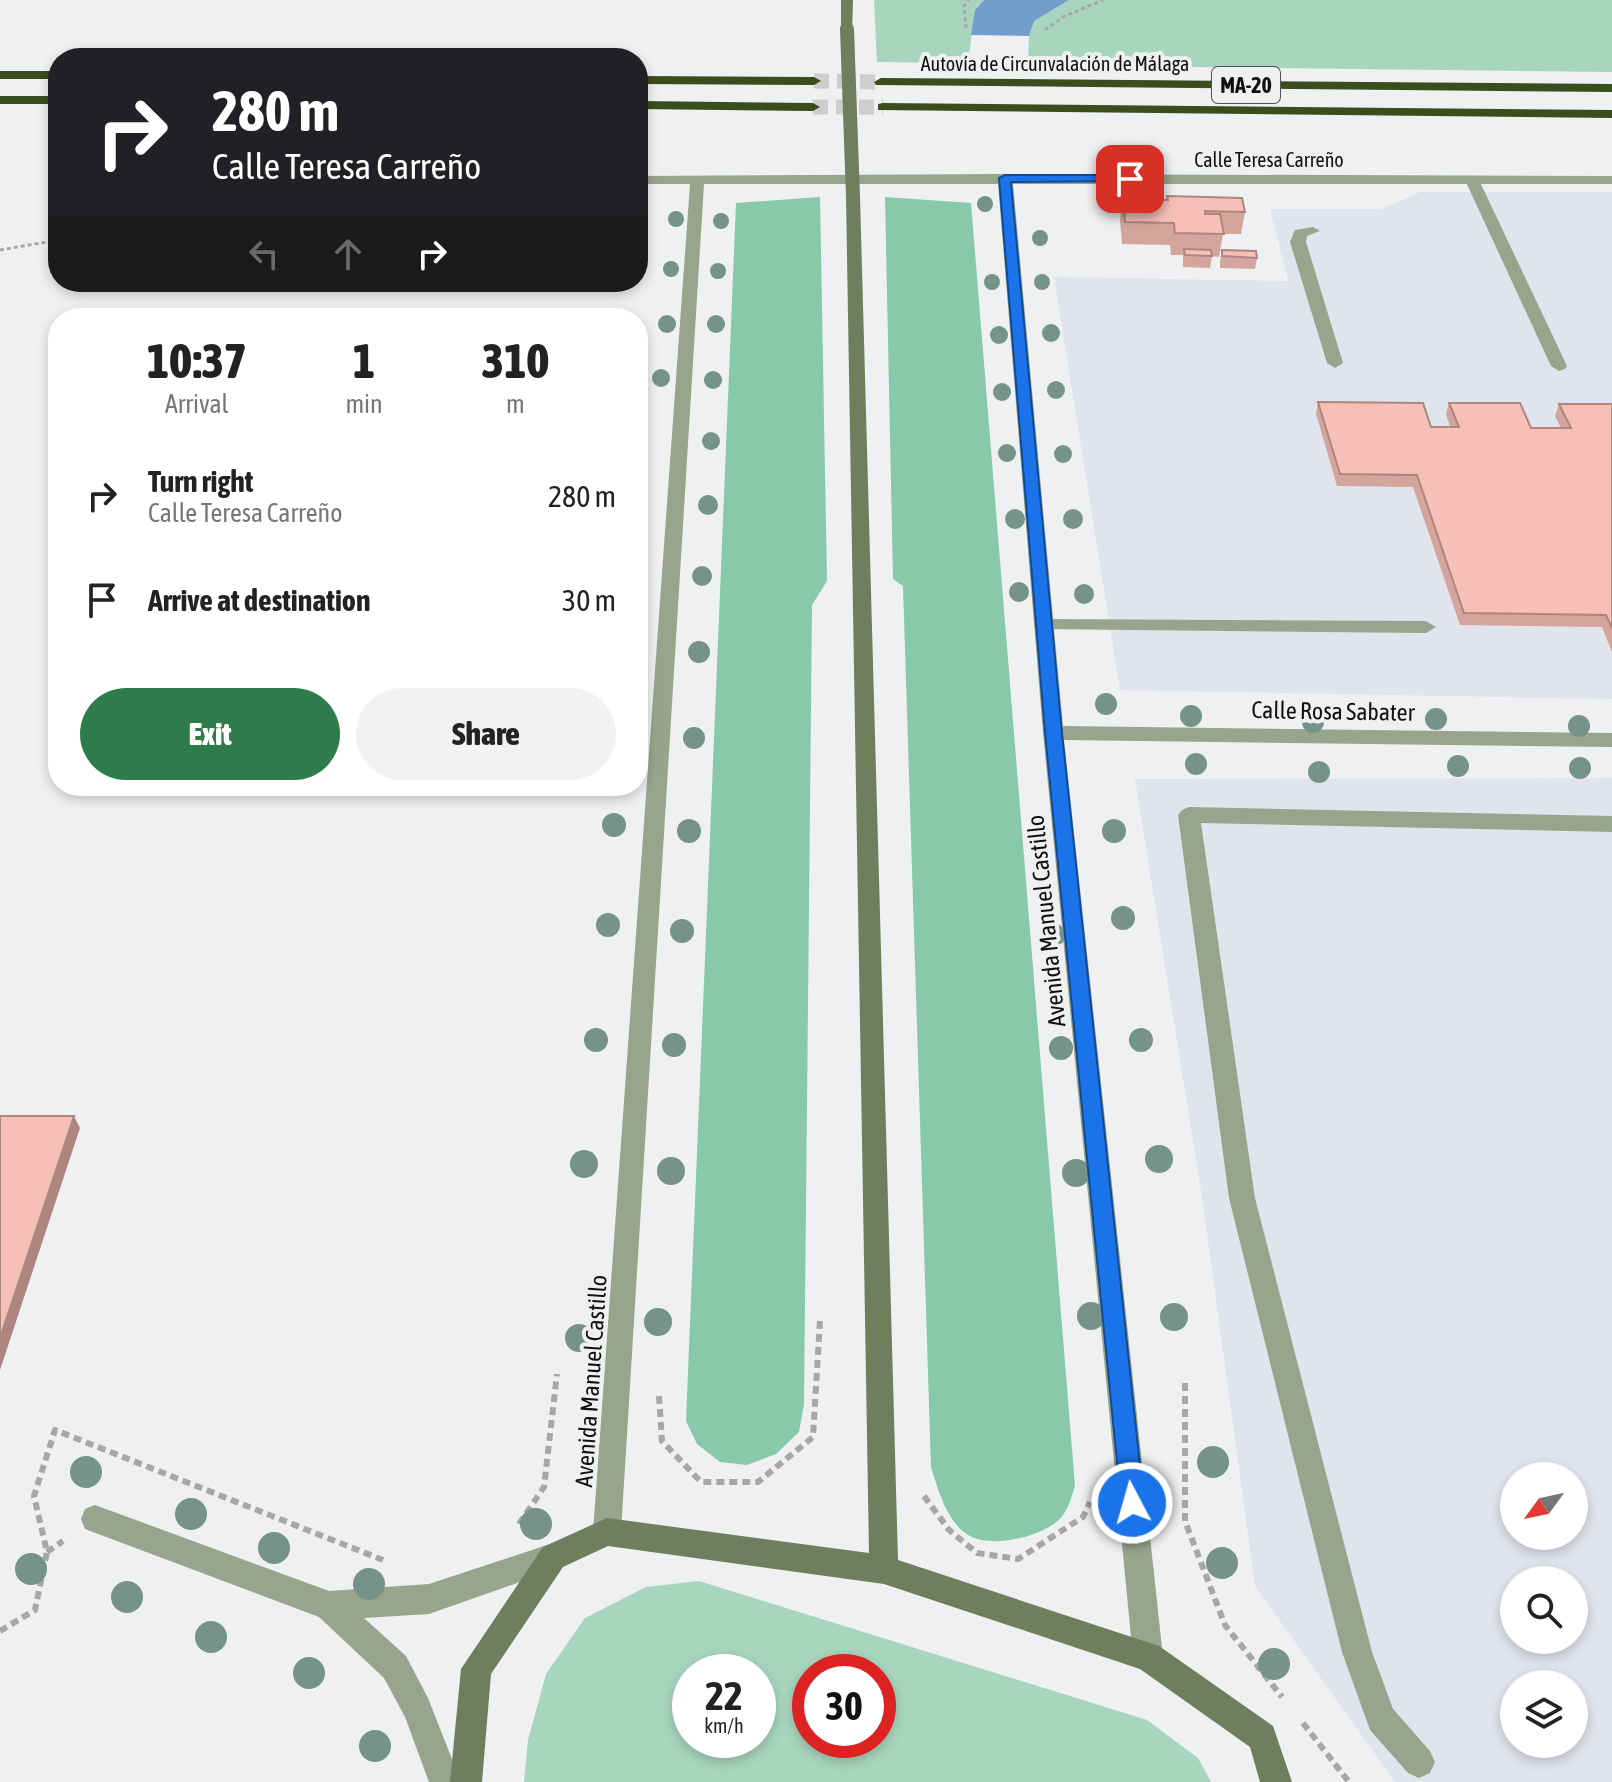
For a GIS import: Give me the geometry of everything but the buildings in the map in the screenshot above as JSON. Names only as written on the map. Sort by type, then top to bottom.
[{"type":"highway","points":[[0,75],[48,75]]},
{"type":"highway","points":[[648,80],[814,81]]},
{"type":"highway","name":"Autovía de Circunvalación de Málaga","points":[[881,82],[1612,88]]},
{"type":"highway","points":[[0,100],[48,100]]},
{"type":"highway","points":[[648,105],[813,107]]},
{"type":"highway","name":"Autovía de Circunvalación de Málaga","points":[[883,107],[1612,114]]},
{"type":"main road","points":[[847,0],[875,1307],[884,1570]]},
{"type":"main road","points":[[466,1782],[476,1669],[553,1557],[607,1532],[884,1570],[1148,1657],[1262,1737],[1276,1782]]},
{"type":"street","name":"Avenida Manuel Castillo","points":[[1005,178],[1053,733],[1148,1657]]},
{"type":"street","name":"Calle Teresa Carreño","points":[[648,180],[1612,180]]},
{"type":"street","points":[[1472,180],[1559,366]]},
{"type":"street","name":"Avenida Manuel Castillo","points":[[607,1532],[697,181]]},
{"type":"street","points":[[1313,231],[1300,233],[1298,242],[1335,363]]},
{"type":"street","points":[[1044,625],[1426,627]]},
{"type":"street","name":"Calle Rosa Sabater","points":[[1053,733],[1612,740]]},
{"type":"street","points":[[1419,1762],[1381,1719],[1357,1652],[1242,1198],[1189,815],[1612,824]]},
{"type":"street","points":[[95,1519],[329,1606],[395,1667],[417,1709],[445,1782]]},
{"type":"street","points":[[329,1606],[429,1599],[553,1557]]},
{"type":"path","points":[[966,28],[964,6],[969,0]]},
{"type":"path","points":[[1045,30],[1063,17],[1103,0]]},
{"type":"path","points":[[0,250],[48,242]]},
{"type":"path","points":[[659,1389],[662,1441],[701,1482],[758,1482],[813,1437],[820,1320]]},
{"type":"path","points":[[517,1528],[544,1487],[557,1374]]},
{"type":"path","points":[[1185,1383],[1185,1521],[1225,1625],[1292,1710]]},
{"type":"path","points":[[0,1631],[35,1610],[47,1552],[34,1496],[55,1430],[387,1561]]},
{"type":"path","points":[[915,1484],[949,1530],[977,1553],[1018,1559],[1083,1517],[1094,1494]]},
{"type":"path","points":[[1301,1722],[1349,1782]]},
{"type":"shaded area","points":[[1420,192],[1612,192],[1612,699],[1120,690],[1054,277],[1288,281],[1270,209],[1382,209]]},
{"type":"shaded area","points":[[1612,778],[1612,1782],[1395,1782],[1255,1586],[1202,1197],[1135,779]]},
{"type":"green space","points":[[874,0],[984,0],[975,10],[968,63],[877,62]]},
{"type":"green space","points":[[1069,0],[1612,0],[1612,72],[1028,65],[1033,21]]},
{"type":"green space","points":[[820,197],[827,581],[812,605],[804,1404],[799,1432],[776,1454],[747,1465],[720,1462],[697,1444],[686,1421],[736,203]]},
{"type":"green space","points":[[885,197],[971,203],[1075,1486],[1067,1508],[1056,1522],[1033,1534],[1006,1541],[980,1540],[962,1530],[944,1505],[931,1467],[903,586],[893,579]]},
{"type":"green space","points":[[699,1581],[1147,1720],[1198,1758],[1211,1782],[524,1782],[528,1740],[546,1674],[585,1618],[646,1587]]},
{"type":"water","points":[[984,0],[1069,0],[1034,21],[1029,36],[971,35],[975,10]]},
{"type":"tunnel","points":[[814,81],[881,82]]},
{"type":"tunnel","points":[[813,107],[883,107]]},
{"type":"route","points":[[1130,179],[1005,178],[1053,733],[1132,1503]]}]
